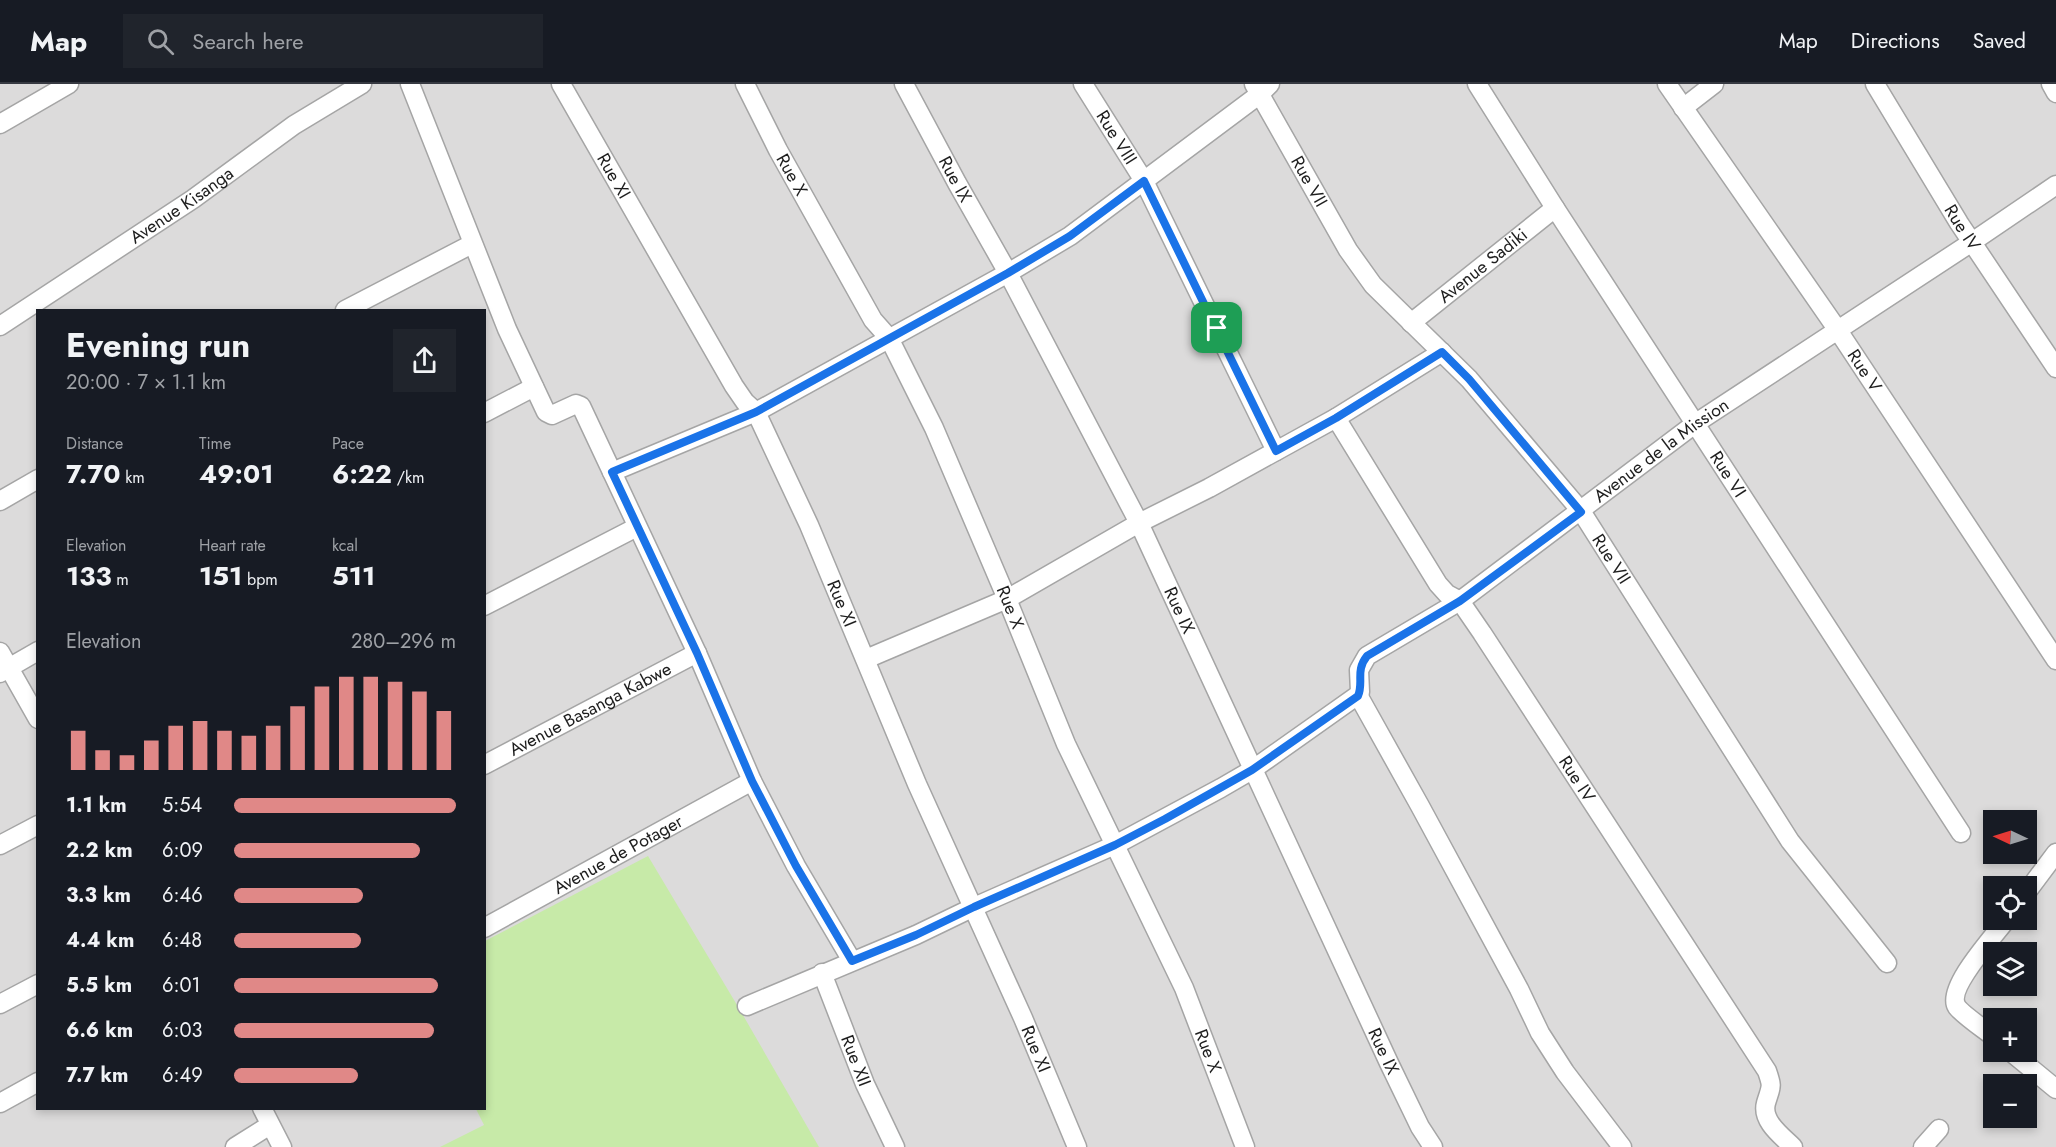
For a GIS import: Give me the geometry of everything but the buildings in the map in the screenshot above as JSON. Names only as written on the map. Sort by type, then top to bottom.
[{"type":"street","points":[[0,124],[69,84]]},
{"type":"street","name":"Avenue Kisanga","points":[[0,326],[193,198],[294,125],[362,84]]},
{"type":"street","points":[[410,84],[472,244],[534,387],[548,414],[556,414],[576,404],[581,406],[697,653],[752,781],[796,866],[852,961]]},
{"type":"street","name":"Rue XI","points":[[561,84],[734,386],[745,402],[756,412],[809,525],[917,784],[1023,1018],[1077,1147]]},
{"type":"street","name":"Rue X","points":[[746,84],[778,150],[873,320],[889,338],[934,428],[1066,744],[1184,988],[1245,1147]]},
{"type":"street","name":"Rue IX","points":[[904,84],[1008,273],[1139,523],[1389,1063],[1433,1147]]},
{"type":"street","name":"Rue VIII","points":[[1083,84],[1144,181],[1276,451]]},
{"type":"street","name":"Rue VI","points":[[1477,84],[1554,208],[1961,833]]},
{"type":"street","name":"Rue V","points":[[1668,84],[1837,329],[2056,660]]},
{"type":"street","points":[[1683,108],[1714,84]]},
{"type":"street","name":"Rue IV","points":[[1875,84],[1959,223],[2056,368]]},
{"type":"street","points":[[2050,84],[2056,93]]},
{"type":"street","points":[[612,472],[756,412],[1008,273],[1070,236],[1144,181],[1261,87]]},
{"type":"street","name":"Rue VII","points":[[1261,87],[1285,141],[1348,250],[1374,285],[1469,379],[1581,512],[1790,841],[1887,963]]},
{"type":"street","name":"Avenue de la Mission","points":[[1358,696],[1360,692],[1359,670],[1367,656],[1460,601],[1581,512],[1696,423],[1972,242],[2056,184]]},
{"type":"street","name":"Avenue Sadiki","points":[[1411,323],[1554,208]]},
{"type":"street","points":[[347,309],[472,244]]},
{"type":"street","points":[[866,659],[1007,599],[1139,523],[1336,418],[1442,352]]},
{"type":"street","points":[[486,412],[534,387]]},
{"type":"street","name":"Rue IV","points":[[1336,418],[1438,585],[1447,594],[1460,601],[1482,633],[1767,1071],[1772,1087],[1766,1104],[1767,1116],[1774,1128],[1793,1147]]},
{"type":"street","points":[[0,501],[36,480]]},
{"type":"street","points":[[486,605],[637,527]]},
{"type":"street","points":[[0,652],[5,670],[36,716]]},
{"type":"street","points":[[5,670],[36,652]]},
{"type":"street","name":"Avenue Basanga Kabwe","points":[[486,764],[697,653]]},
{"type":"street","points":[[747,1006],[916,935],[1115,845],[1252,770],[1358,696],[1520,989],[1540,1033],[1565,1072],[1622,1147]]},
{"type":"street","name":"Avenue de Potager","points":[[486,927],[752,781]]},
{"type":"street","points":[[0,845],[36,826]]},
{"type":"street","points":[[2037,878],[2056,853]]},
{"type":"street","points":[[1983,1028],[1957,1006],[1954,997],[1960,981],[1998,930]]},
{"type":"street","name":"Rue XII","points":[[822,974],[865,1084],[895,1147]]},
{"type":"street","points":[[0,1004],[36,985]]},
{"type":"street","points":[[2023,1062],[2056,1089]]},
{"type":"street","points":[[0,1103],[36,1083]]},
{"type":"street","points":[[263,1110],[282,1147]]},
{"type":"street","points":[[235,1147],[270,1125]]},
{"type":"street","points":[[1923,1147],[1939,1129]]},
{"type":"shaded area","points":[[0,84],[2056,84],[2056,1147],[0,1147]]},
{"type":"green space","points":[[648,856],[819,1147],[440,1147],[484,1125],[476,1110],[486,1110],[486,940]]},
{"type":"route","points":[[1144,181],[1217,328],[1276,451],[1336,418],[1442,352],[1469,379],[1581,512],[1460,601],[1367,656],[1359,670],[1360,692],[1358,696],[1252,770],[1115,845],[916,935],[852,961],[796,866],[752,781],[697,653],[612,472],[756,412],[1008,273],[1070,236],[1144,181]]}]
